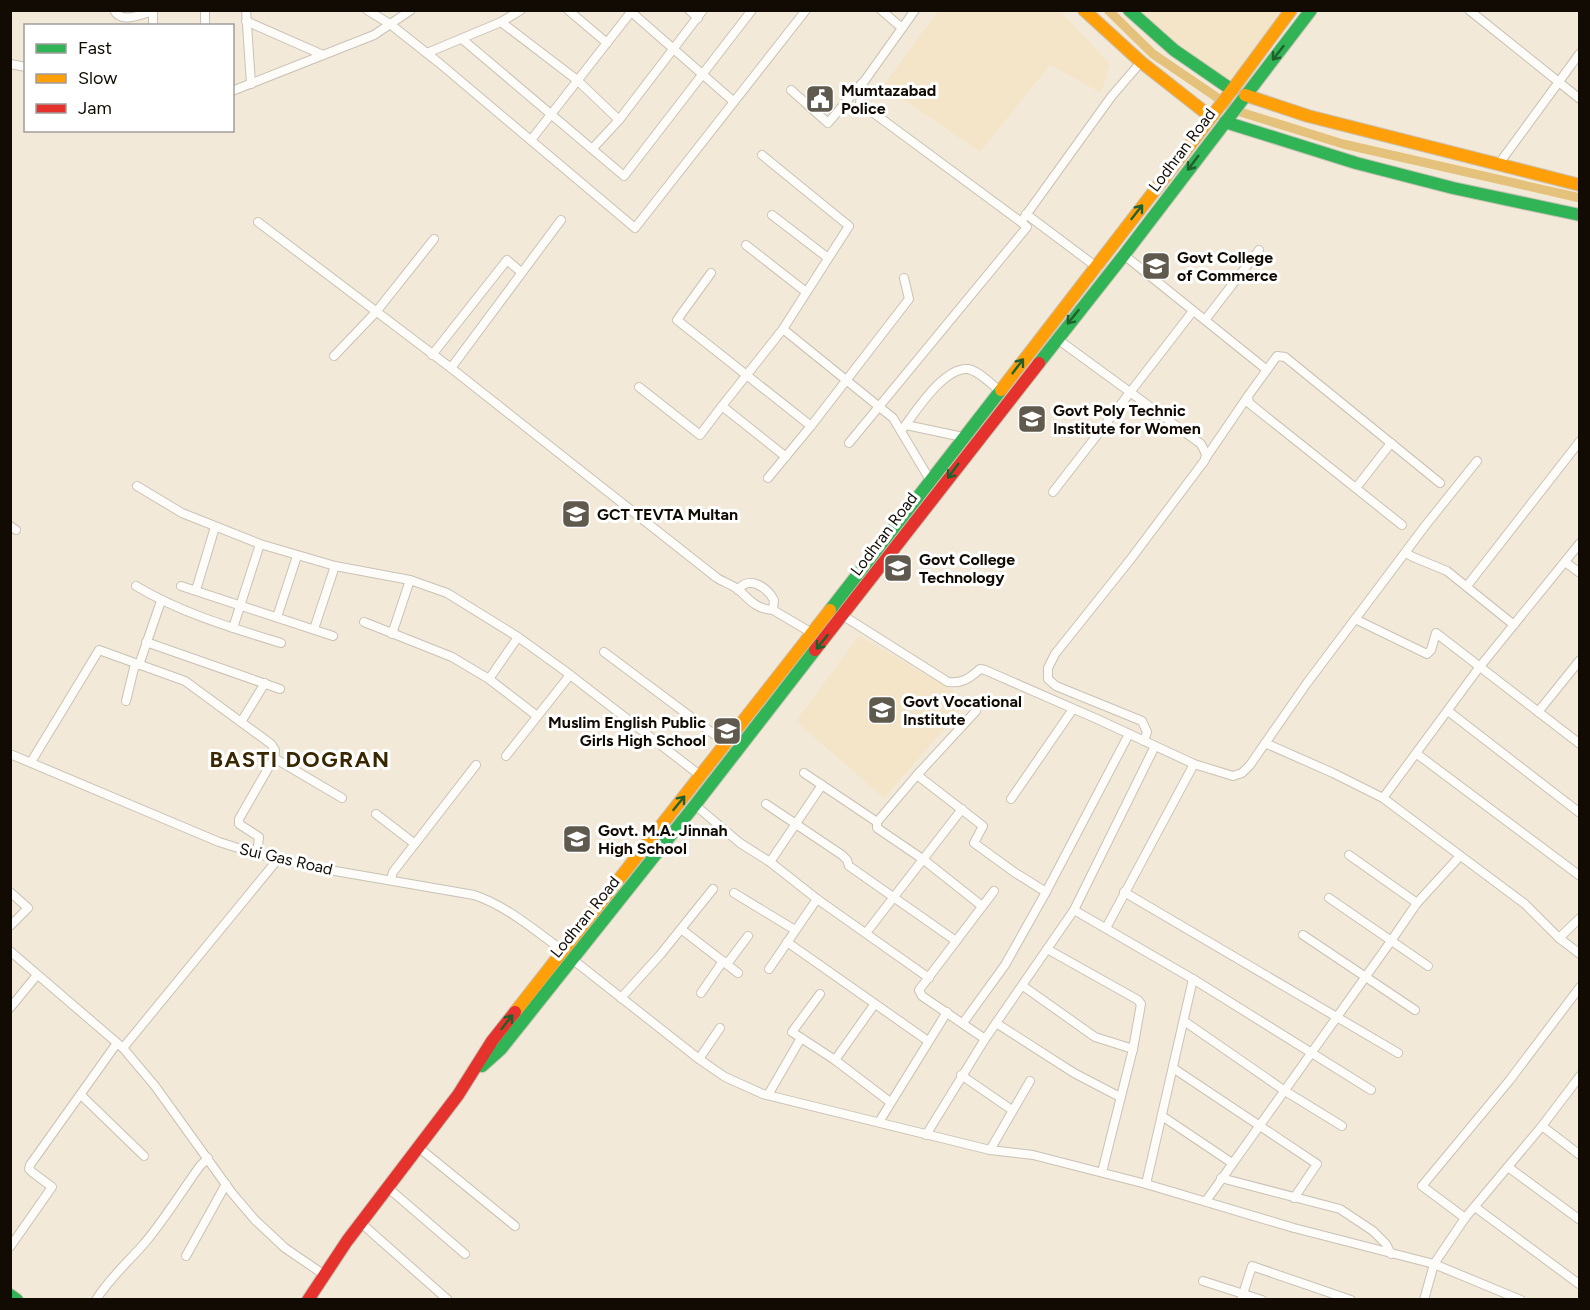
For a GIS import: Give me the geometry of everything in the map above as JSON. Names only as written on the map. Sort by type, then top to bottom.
[{"type":"main road","points":[[1084,10],[1141,62],[1214,114]]},
{"type":"main road","points":[[1129,10],[1174,50],[1232,90]]},
{"type":"main road","name":"Lodhran Road","points":[[308,1299],[323,1274],[387,1187],[476,1071],[492,1041],[727,744],[1214,114],[1291,10]]},
{"type":"main road","name":"Lodhran Road","points":[[476,1071],[501,1049],[695,806],[1056,338],[1124,255],[1311,10]]},
{"type":"main road","points":[[1245,95],[1308,116],[1580,185]]},
{"type":"main road","points":[[1226,119],[1356,162],[1453,188],[1580,215]]},
{"type":"main road","points":[[10,1295],[18,1299]]},
{"type":"street","points":[[114,10],[118,17],[123,19],[153,11],[153,24]]},
{"type":"street","points":[[246,10],[251,84]]},
{"type":"street","points":[[367,10],[390,24],[427,53],[635,228],[806,10]]},
{"type":"street","points":[[234,90],[374,35],[411,10]]},
{"type":"street","points":[[427,53],[501,22],[521,10]]},
{"type":"street","points":[[568,10],[607,43]]},
{"type":"street","points":[[593,148],[619,120],[701,14],[689,10]]},
{"type":"street","points":[[462,39],[624,176],[752,10]]},
{"type":"street","points":[[881,10],[902,28]]},
{"type":"street","points":[[791,90],[828,123],[863,83],[915,10]]},
{"type":"street","points":[[1469,10],[1580,99]]},
{"type":"street","points":[[531,140],[630,11],[733,101]]},
{"type":"street","points":[[246,21],[323,55]]},
{"type":"street","points":[[501,22],[577,80],[619,120]]},
{"type":"street","points":[[1498,165],[1557,81],[1580,53]]},
{"type":"street","points":[[1024,218],[1111,97],[1141,62]]},
{"type":"street","points":[[863,83],[860,103],[1107,276]]},
{"type":"street","points":[[639,387],[699,435],[783,329],[849,226],[762,155]]},
{"type":"street","points":[[772,215],[828,258]]},
{"type":"street","points":[[849,442],[1027,227],[1024,218]]},
{"type":"street","points":[[451,368],[561,220]]},
{"type":"street","points":[[258,222],[451,368],[717,578],[738,590],[750,603],[766,610],[773,610],[812,633]]},
{"type":"street","points":[[334,357],[376,312],[434,239]]},
{"type":"street","points":[[746,245],[806,292]]},
{"type":"street","points":[[1205,320],[1259,250]]},
{"type":"street","points":[[1124,255],[1267,370]]},
{"type":"street","points":[[432,355],[507,260],[521,272]]},
{"type":"street","points":[[711,273],[677,320],[811,426]]},
{"type":"street","points":[[768,478],[909,299],[904,278]]},
{"type":"street","points":[[1053,492],[1193,311]]},
{"type":"street","points":[[783,329],[903,428],[930,480]]},
{"type":"street","points":[[1056,338],[1201,444],[1206,454],[1205,459]]},
{"type":"street","points":[[1144,741],[1147,732],[1142,722],[1056,686],[1048,679],[1048,668],[1055,654],[1130,560],[1205,459],[1277,356],[1285,357],[1440,483]]},
{"type":"street","points":[[903,428],[944,377],[958,371],[969,369],[981,375],[999,390]]},
{"type":"street","points":[[1248,396],[1249,403],[1402,525]]},
{"type":"street","points":[[722,406],[786,457]]},
{"type":"street","points":[[903,428],[963,437]]},
{"type":"street","points":[[1467,586],[1580,441]]},
{"type":"street","points":[[1356,488],[1391,443]]},
{"type":"street","points":[[843,615],[948,682],[956,684],[969,679],[980,669],[1194,764],[1233,776],[1242,773],[1250,765],[1307,683],[1425,526],[1478,460]]},
{"type":"street","points":[[137,486],[182,513],[260,544],[335,566],[410,580],[447,593],[518,637],[701,776]]},
{"type":"street","points":[[196,591],[215,527]]},
{"type":"street","points":[[1383,798],[1479,668],[1580,543]]},
{"type":"street","points":[[233,628],[260,544]]},
{"type":"street","points":[[1406,553],[1447,571],[1514,625]]},
{"type":"street","points":[[277,617],[297,556]]},
{"type":"street","points":[[1565,562],[1580,573]]},
{"type":"street","points":[[314,629],[335,566]]},
{"type":"street","points":[[392,634],[410,580]]},
{"type":"street","points":[[738,590],[742,584],[747,582],[762,587],[774,600],[773,610]]},
{"type":"street","points":[[181,585],[333,636]]},
{"type":"street","points":[[136,586],[162,601],[233,628],[281,643]]},
{"type":"street","points":[[126,702],[137,664],[162,601]]},
{"type":"street","points":[[1355,619],[1427,654],[1431,650],[1436,633],[1580,744]]},
{"type":"street","points":[[364,622],[452,657],[489,679],[537,716]]},
{"type":"street","points":[[489,679],[518,637]]},
{"type":"street","points":[[147,642],[280,689]]},
{"type":"street","points":[[31,762],[99,650],[185,681],[271,744],[275,750],[274,758],[239,819],[239,824],[260,837],[257,854]]},
{"type":"street","points":[[604,652],[727,744]]},
{"type":"street","points":[[1538,712],[1578,666]]},
{"type":"street","points":[[506,756],[570,675]]},
{"type":"street","points":[[241,722],[265,683]]},
{"type":"street","points":[[1011,799],[1073,709]]},
{"type":"street","points":[[976,711],[877,822],[877,828],[924,860],[982,906]]},
{"type":"street","points":[[1448,711],[1580,813]]},
{"type":"street","points":[[963,1023],[1005,965],[1129,734]]},
{"type":"street","points":[[1264,743],[1383,798],[1525,904],[1559,938],[1580,954]]},
{"type":"street","points":[[926,1135],[961,1075],[1074,910],[1155,746]]},
{"type":"street","name":"Sui Gas Road","points":[[10,754],[219,842],[257,854],[312,867],[391,879],[489,900],[562,950]]},
{"type":"street","points":[[1417,754],[1580,876]]},
{"type":"street","points":[[274,758],[342,798]]},
{"type":"street","points":[[1106,928],[1194,764]]},
{"type":"street","points":[[391,879],[393,872],[476,765]]},
{"type":"street","points":[[804,773],[877,822]]},
{"type":"street","points":[[917,775],[983,826],[974,843],[1046,892]]},
{"type":"street","points":[[770,862],[822,785]]},
{"type":"street","points":[[766,804],[842,855],[848,860],[849,866],[957,941]]},
{"type":"street","points":[[695,806],[740,843],[770,862],[817,899],[929,978]]},
{"type":"street","points":[[866,933],[962,809]]},
{"type":"street","points":[[376,814],[415,844]]},
{"type":"street","points":[[1349,855],[1417,903]]},
{"type":"street","points":[[1206,1201],[1417,903],[1460,855]]},
{"type":"street","points":[[10,1247],[52,1187],[29,1169],[30,1165],[120,1046],[278,859]]},
{"type":"street","points":[[621,998],[713,889]]},
{"type":"street","points":[[985,1039],[919,992],[994,891]]},
{"type":"street","points":[[10,892],[28,908],[10,926]]},
{"type":"street","points":[[1124,892],[1398,1053]]},
{"type":"street","points":[[734,893],[795,930]]},
{"type":"street","points":[[1329,898],[1428,966]]},
{"type":"street","points":[[769,969],[817,899]]},
{"type":"street","points":[[1074,910],[1193,979],[1371,1090]]},
{"type":"street","points":[[1559,938],[1580,918]]},
{"type":"street","points":[[681,929],[738,973]]},
{"type":"street","points":[[1303,934],[1415,1010]]},
{"type":"street","points":[[701,993],[748,936]]},
{"type":"street","points":[[787,942],[928,1041]]},
{"type":"street","points":[[1047,949],[1141,1004],[1133,1049],[1102,1172]]},
{"type":"street","points":[[10,951],[120,1046],[255,1220],[285,1248],[323,1274]]},
{"type":"street","points":[[572,959],[699,1059],[725,1077],[768,1095],[990,1150],[1033,1155],[1102,1172],[1391,1254],[1434,1264],[1521,1299]]},
{"type":"street","points":[[10,1008],[37,975]]},
{"type":"street","points":[[1146,1184],[1193,979]]},
{"type":"street","points":[[1023,986],[1095,1036],[1133,1049]]},
{"type":"street","points":[[1466,1218],[1422,1186],[1509,1081],[1580,987]]},
{"type":"street","points":[[820,994],[792,1032],[835,1059],[890,1102]]},
{"type":"street","points":[[835,1059],[874,1005]]},
{"type":"street","points":[[879,1122],[947,1012]]},
{"type":"street","points":[[1184,1021],[1285,1091],[1342,1126]]},
{"type":"street","points":[[996,1023],[1074,1073],[1120,1096]]},
{"type":"street","points":[[699,1059],[720,1028]]},
{"type":"street","points":[[768,1095],[801,1038]]},
{"type":"street","points":[[1173,1068],[1317,1164],[1294,1198]]},
{"type":"street","points":[[961,1075],[1012,1110]]},
{"type":"street","points":[[1424,1299],[1434,1264],[1466,1218],[1576,1086],[1580,1076]]},
{"type":"street","points":[[990,1150],[1030,1081]]},
{"type":"street","points":[[81,1095],[144,1156]]},
{"type":"street","points":[[1162,1116],[1232,1163]]},
{"type":"street","points":[[1542,1126],[1580,1155]]},
{"type":"street","points":[[418,1146],[515,1226]]},
{"type":"street","points":[[96,1299],[106,1283],[117,1275],[143,1245],[208,1158]]},
{"type":"street","points":[[1508,1167],[1580,1220]]},
{"type":"street","points":[[1221,1178],[1340,1209],[1373,1231],[1386,1244],[1391,1254]]},
{"type":"street","points":[[186,1257],[226,1184]]},
{"type":"street","points":[[387,1187],[465,1254]]},
{"type":"street","points":[[1475,1207],[1578,1284]]},
{"type":"street","points":[[361,1223],[448,1299]]},
{"type":"street","points":[[1242,1296],[1252,1266],[1351,1299]]},
{"type":"street","points":[[1203,1281],[1242,1296],[1262,1299]]},
{"type":"shaded area","points":[[938,11],[1060,11],[1110,64],[1101,93],[1050,65],[980,152],[883,86]]},
{"type":"shaded area","points":[[1141,11],[1284,11],[1231,81],[1195,58]]},
{"type":"shaded area","name":"Govt Vocational Institute","points":[[859,636],[969,700],[884,798],[796,721]]},
{"type":"waterway","points":[[1108,10],[1153,54],[1237,111],[1343,144],[1580,198]]},
{"type":"traffic: fast","points":[[1129,10],[1174,50],[1232,90]]},
{"type":"traffic: fast","points":[[1039,363],[1311,10]]},
{"type":"traffic: fast","points":[[1225,122],[1356,163],[1453,188],[1580,215]]},
{"type":"traffic: fast","points":[[830,610],[1001,390]]},
{"type":"traffic: fast","points":[[482,1066],[501,1049],[815,650]]},
{"type":"traffic: fast","points":[[10,1295],[17,1300]]},
{"type":"traffic: slow","points":[[1084,10],[1141,62],[1211,117]]},
{"type":"traffic: slow","points":[[1001,390],[1291,10]]},
{"type":"traffic: slow","points":[[1245,95],[1308,116],[1580,185]]},
{"type":"traffic: slow","points":[[515,1012],[830,610]]},
{"type":"traffic: jam","points":[[815,650],[1039,363]]},
{"type":"traffic: jam","points":[[308,1300],[347,1241],[458,1095],[492,1041],[515,1012]]},
{"type":"place","name":"Mumtazabad Police","points":[[820,99]]},
{"type":"place","name":"Govt College of Commerce","points":[[1156,266]]},
{"type":"place","name":"Govt Poly Technic Institute for Women","points":[[1032,419]]},
{"type":"place","name":"GCT TEVTA Multan","points":[[576,514]]},
{"type":"place","name":"Govt College Technology","points":[[898,568]]},
{"type":"place","name":"Govt Vocational Institute","points":[[882,710]]},
{"type":"place","name":"Muslim English Public Girls High School","points":[[727,731]]},
{"type":"place","name":"Govt. M.A. Jinnah High School","points":[[577,839]]},
{"type":"district","name":"BASTI DOGRAN","points":[[300,759]]}]
